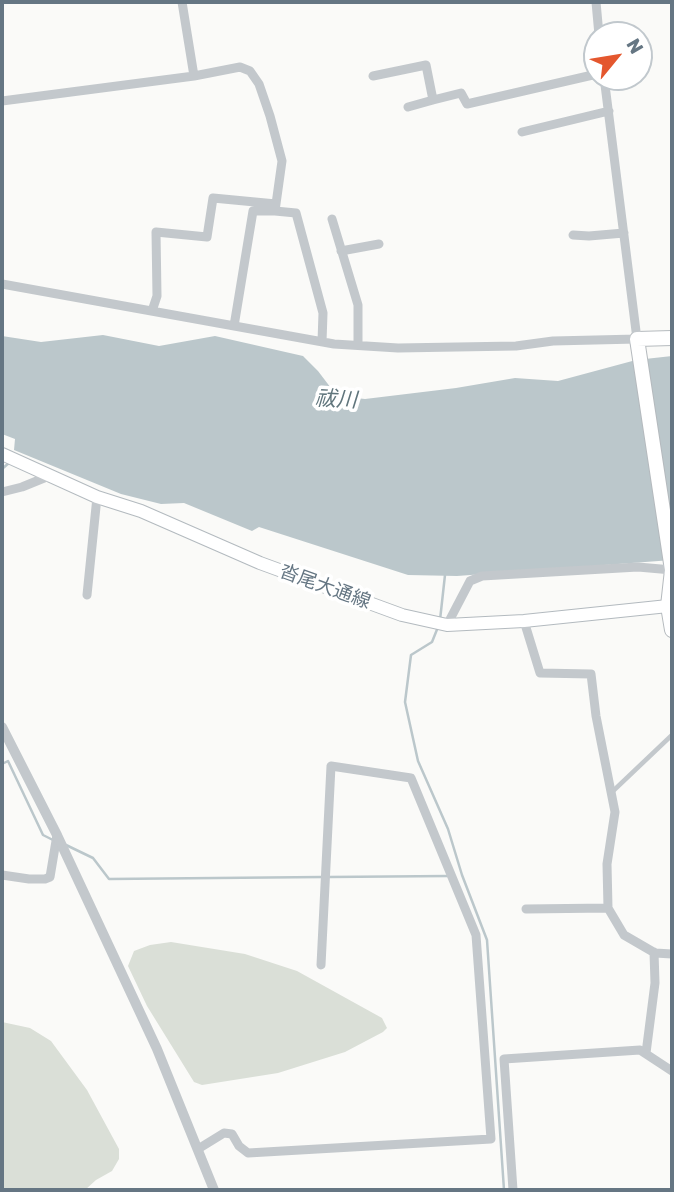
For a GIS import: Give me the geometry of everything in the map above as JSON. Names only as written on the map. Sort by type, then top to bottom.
[{"type":"main road","points":[[672,338],[638,344],[672,567],[668,606],[672,630]]},
{"type":"main road","name":"沓尾大通線","points":[[2,455],[260,563],[402,615],[447,625],[524,621],[668,606]]},
{"type":"street","points":[[182,2],[194,76]]},
{"type":"street","points":[[596,2],[598,21]]},
{"type":"street","points":[[373,76],[426,65],[433,100]]},
{"type":"street","points":[[2,101],[194,76],[240,67],[250,71],[259,84],[282,161],[276,208]]},
{"type":"street","points":[[408,107],[461,93],[467,104],[583,77]]},
{"type":"street","points":[[2,284],[322,342],[398,348],[516,346],[521,343],[553,341],[638,344],[606,91]]},
{"type":"street","points":[[522,132],[609,111]]},
{"type":"street","points":[[152,311],[157,296],[156,232],[207,237],[213,198],[276,208],[296,213],[323,313],[322,342]]},
{"type":"street","points":[[234,326],[253,211],[276,208]]},
{"type":"street","points":[[332,219],[358,305],[358,345]]},
{"type":"street","points":[[573,234],[589,236],[624,233]]},
{"type":"street","points":[[341,251],[379,244]]},
{"type":"street","points":[[2,492],[22,488],[49,476]]},
{"type":"street","points":[[87,595],[97,496]]},
{"type":"street","points":[[447,625],[470,581],[482,576],[672,567]]},
{"type":"street","points":[[524,621],[540,673],[591,674],[596,716],[615,813],[607,864],[608,908],[624,935],[654,952],[672,954]]},
{"type":"street","points":[[2,727],[57,835],[157,1049],[214,1190]]},
{"type":"street","points":[[198,1149],[224,1133],[232,1134],[239,1146],[248,1153],[491,1139],[476,935],[411,778],[331,766],[321,965]]},
{"type":"street","points":[[2,875],[29,879],[50,877],[57,835]]},
{"type":"street","points":[[526,909],[608,908]]},
{"type":"street","points":[[646,1053],[655,983],[654,952]]},
{"type":"street","points":[[486,1060],[640,1049],[672,1071]]},
{"type":"street","points":[[504,1059],[513,1190]]},
{"type":"lane","points":[[611,793],[672,735]]},
{"type":"shaded area","points":[[171,942],[245,954],[297,971],[382,1018],[387,1028],[345,1052],[278,1073],[202,1085],[194,1082],[147,1006],[128,966],[134,951]]},
{"type":"shaded area","points":[[2,1022],[30,1028],[51,1041],[87,1090],[119,1149],[119,1159],[112,1171],[85,1190],[2,1190]]},
{"type":"water","name":"祓川","points":[[103,335],[159,346],[215,336],[303,356],[337,396],[365,399],[515,378],[558,381],[636,360],[672,356],[672,560],[457,576],[408,575],[259,527],[252,531],[184,503],[161,504],[121,494],[14,450],[15,439],[2,434],[2,336],[41,342]]},
{"type":"waterway","points":[[2,469],[10,462]]},
{"type":"waterway","points":[[440,620],[445,575]]},
{"type":"waterway","points":[[438,627],[432,642],[411,655],[405,702],[418,761],[448,829],[487,940],[504,1190]]},
{"type":"waterway","points":[[2,764],[8,761],[43,835],[53,840]]},
{"type":"waterway","points":[[66,845],[93,858],[109,879],[322,877]]},
{"type":"waterway","points":[[329,877],[448,876]]}]
